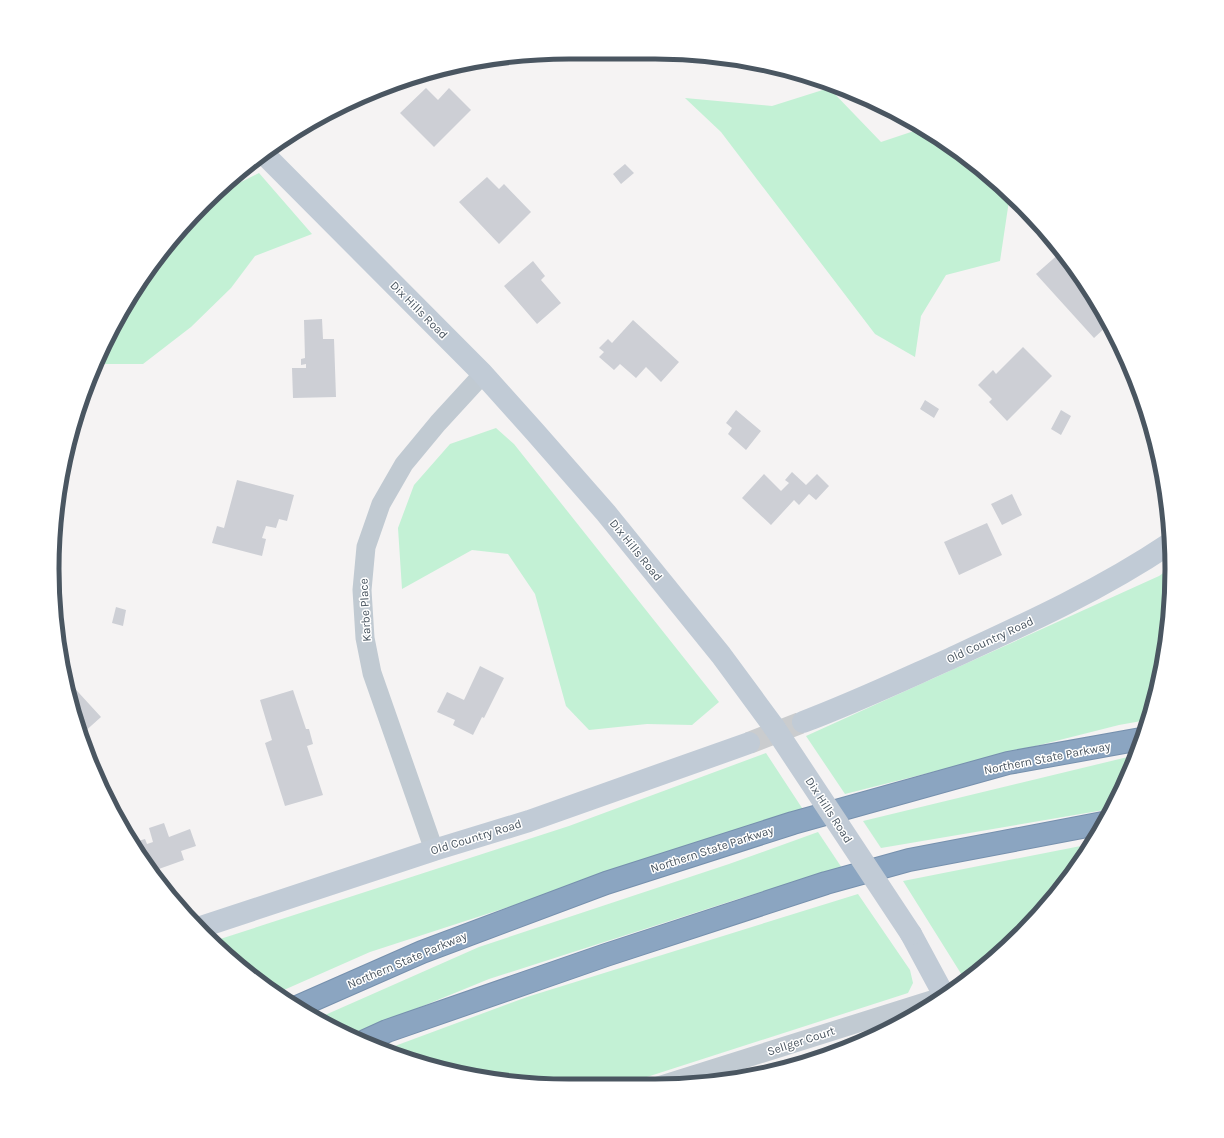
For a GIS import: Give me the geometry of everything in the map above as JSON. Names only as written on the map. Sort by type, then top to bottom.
[{"type":"highway","name":"Northern State Parkway","points":[[303,1004],[422,952],[606,883],[793,823],[1008,763],[1135,740]]},
{"type":"highway","points":[[371,1038],[387,1031],[606,956],[826,883],[909,860],[1097,824]]},
{"type":"street","name":"Dix Hills Road","points":[[268,158],[483,374],[606,513],[721,656],[774,727],[911,934],[941,991]]},
{"type":"street","name":"Karbe Place","points":[[434,850],[372,673],[365,638],[362,590],[366,547],[381,504],[404,464],[438,423],[483,374]]},
{"type":"street","name":"Old Country Road","points":[[803,722],[836,710],[1008,632],[1086,593],[1164,547]]},
{"type":"street","name":"Old Country Road","points":[[204,926],[434,850],[529,821],[749,743]]},
{"type":"street","name":"Sellger Court","points":[[683,1078],[923,1003]]},
{"type":"green space","points":[[826,89],[832,91],[881,142],[915,130],[965,164],[1009,202],[1000,261],[946,275],[921,316],[915,357],[875,334],[721,132],[685,98],[772,106]]},
{"type":"green space","points":[[259,173],[312,234],[255,256],[231,288],[191,327],[143,364],[103,364],[127,314],[164,259],[208,208],[233,186]]},
{"type":"green space","points":[[496,428],[514,444],[719,702],[692,725],[647,724],[589,730],[566,706],[535,594],[508,554],[472,550],[402,589],[398,528],[414,485],[450,444]]},
{"type":"green space","points":[[1165,572],[1161,636],[1148,701],[1142,721],[1119,725],[845,794],[806,736],[1159,576]]},
{"type":"green space","points":[[766,753],[804,811],[370,952],[283,991],[259,974],[219,939],[569,826]]},
{"type":"green space","points":[[1129,757],[1104,810],[881,848],[863,821]]},
{"type":"green space","points":[[818,832],[842,868],[741,898],[489,979],[358,1033],[323,1016],[479,947],[729,864]]},
{"type":"green space","points":[[1083,846],[1060,879],[1016,930],[962,976],[903,881]]},
{"type":"green space","points":[[858,894],[910,970],[913,983],[908,993],[641,1079],[569,1079],[502,1075],[437,1062],[392,1047],[527,997]]},
{"type":"building","points":[[426,88],[438,100],[449,88],[471,110],[434,147],[400,113]]},
{"type":"building","points":[[625,164],[634,173],[621,184],[613,174]]},
{"type":"building","points":[[487,177],[499,189],[504,184],[531,212],[499,244],[459,202]]},
{"type":"building","points":[[1057,255],[1079,286],[1104,328],[1094,338],[1036,274]]},
{"type":"building","points":[[533,261],[545,276],[541,280],[561,303],[537,324],[504,286]]},
{"type":"building","points":[[322,319],[323,339],[334,339],[336,397],[293,398],[292,368],[306,368],[306,364],[301,365],[301,359],[305,358],[304,320]]},
{"type":"building","points":[[633,320],[679,362],[661,382],[646,367],[636,378],[620,364],[614,370],[599,357],[604,352],[599,348],[608,339],[612,343]]},
{"type":"building","points":[[1023,347],[1052,376],[1007,421],[989,402],[992,399],[978,385],[993,370],[996,374]]},
{"type":"building","points":[[925,400],[939,409],[934,418],[920,409]]},
{"type":"building","points":[[736,410],[761,431],[746,450],[728,434],[732,428],[726,423]]},
{"type":"building","points":[[1061,410],[1071,416],[1061,435],[1051,429]]},
{"type":"building","points":[[792,472],[806,485],[817,474],[829,486],[816,500],[809,494],[799,505],[794,500],[771,525],[742,498],[764,474],[781,491],[789,483],[785,480]]},
{"type":"building","points":[[237,480],[294,495],[287,521],[279,519],[276,528],[266,526],[262,538],[266,539],[262,556],[212,543],[217,526],[224,528]]},
{"type":"building","points":[[1012,494],[1022,515],[1002,525],[991,504]]},
{"type":"building","points":[[987,523],[1002,555],[959,575],[944,542]]},
{"type":"building","points":[[116,607],[126,610],[123,626],[112,623]]},
{"type":"building","points":[[480,666],[504,678],[484,718],[482,717],[473,735],[453,725],[455,720],[437,712],[447,692],[464,700]]},
{"type":"building","points":[[73,686],[101,717],[85,731]]},
{"type":"building","points":[[293,690],[306,729],[309,729],[313,744],[307,746],[323,795],[285,806],[265,743],[272,740],[260,700]]},
{"type":"building","points":[[164,823],[169,837],[190,829],[196,846],[181,851],[184,860],[157,870],[138,841],[145,839],[147,844],[153,842],[149,828]]},
{"type":"tunnel","points":[[749,743],[803,722]]}]
